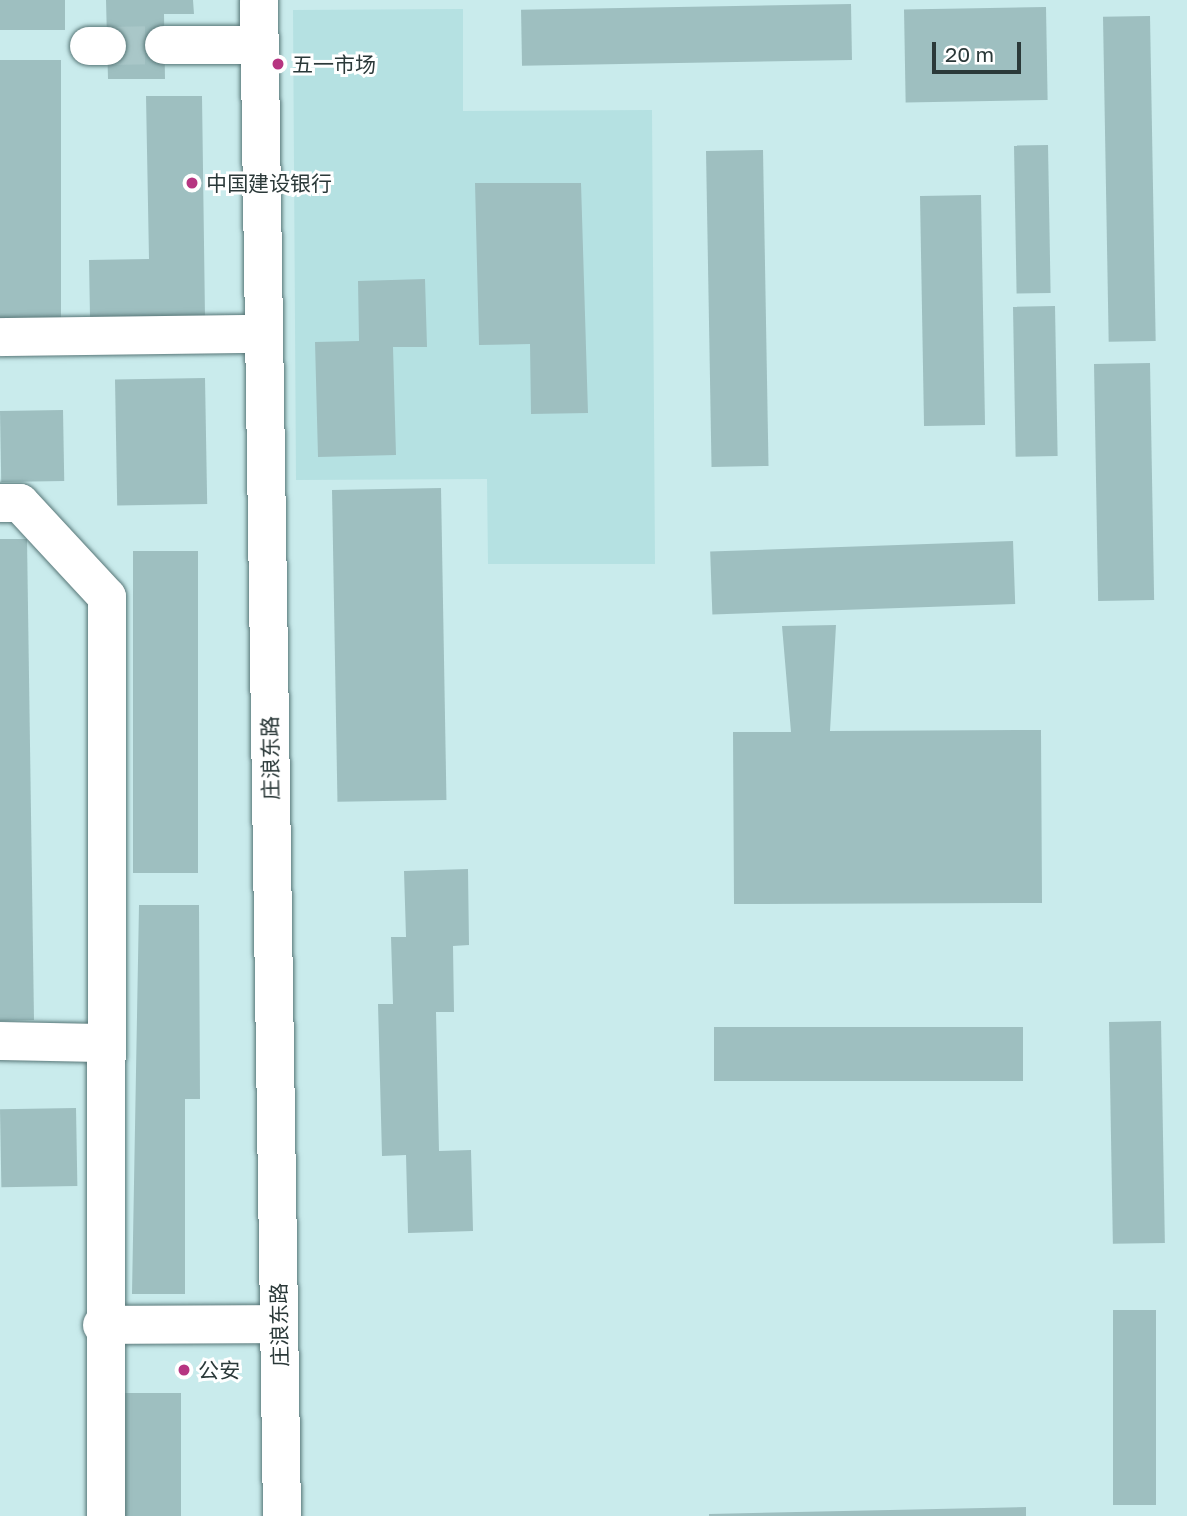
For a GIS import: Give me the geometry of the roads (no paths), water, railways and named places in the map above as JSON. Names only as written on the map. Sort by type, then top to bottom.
[{"type":"street","name":"庄浪东路","points":[[259,0],[282,1516]]},
{"type":"street","points":[[164,46],[260,45]]},
{"type":"street","points":[[0,337],[263,334]]},
{"type":"street","points":[[0,503],[20,503],[107,597],[102,1325],[106,1516]]},
{"type":"street","points":[[0,1041],[106,1043]]},
{"type":"street","points":[[102,1325],[279,1324]]},
{"type":"tunnel","points":[[107,46],[164,45]]},
{"type":"place","name":"五一市场","points":[[278,64]]},
{"type":"place","name":"中国建设银行","points":[[192,183]]},
{"type":"place","name":"公安","points":[[184,1370]]}]
